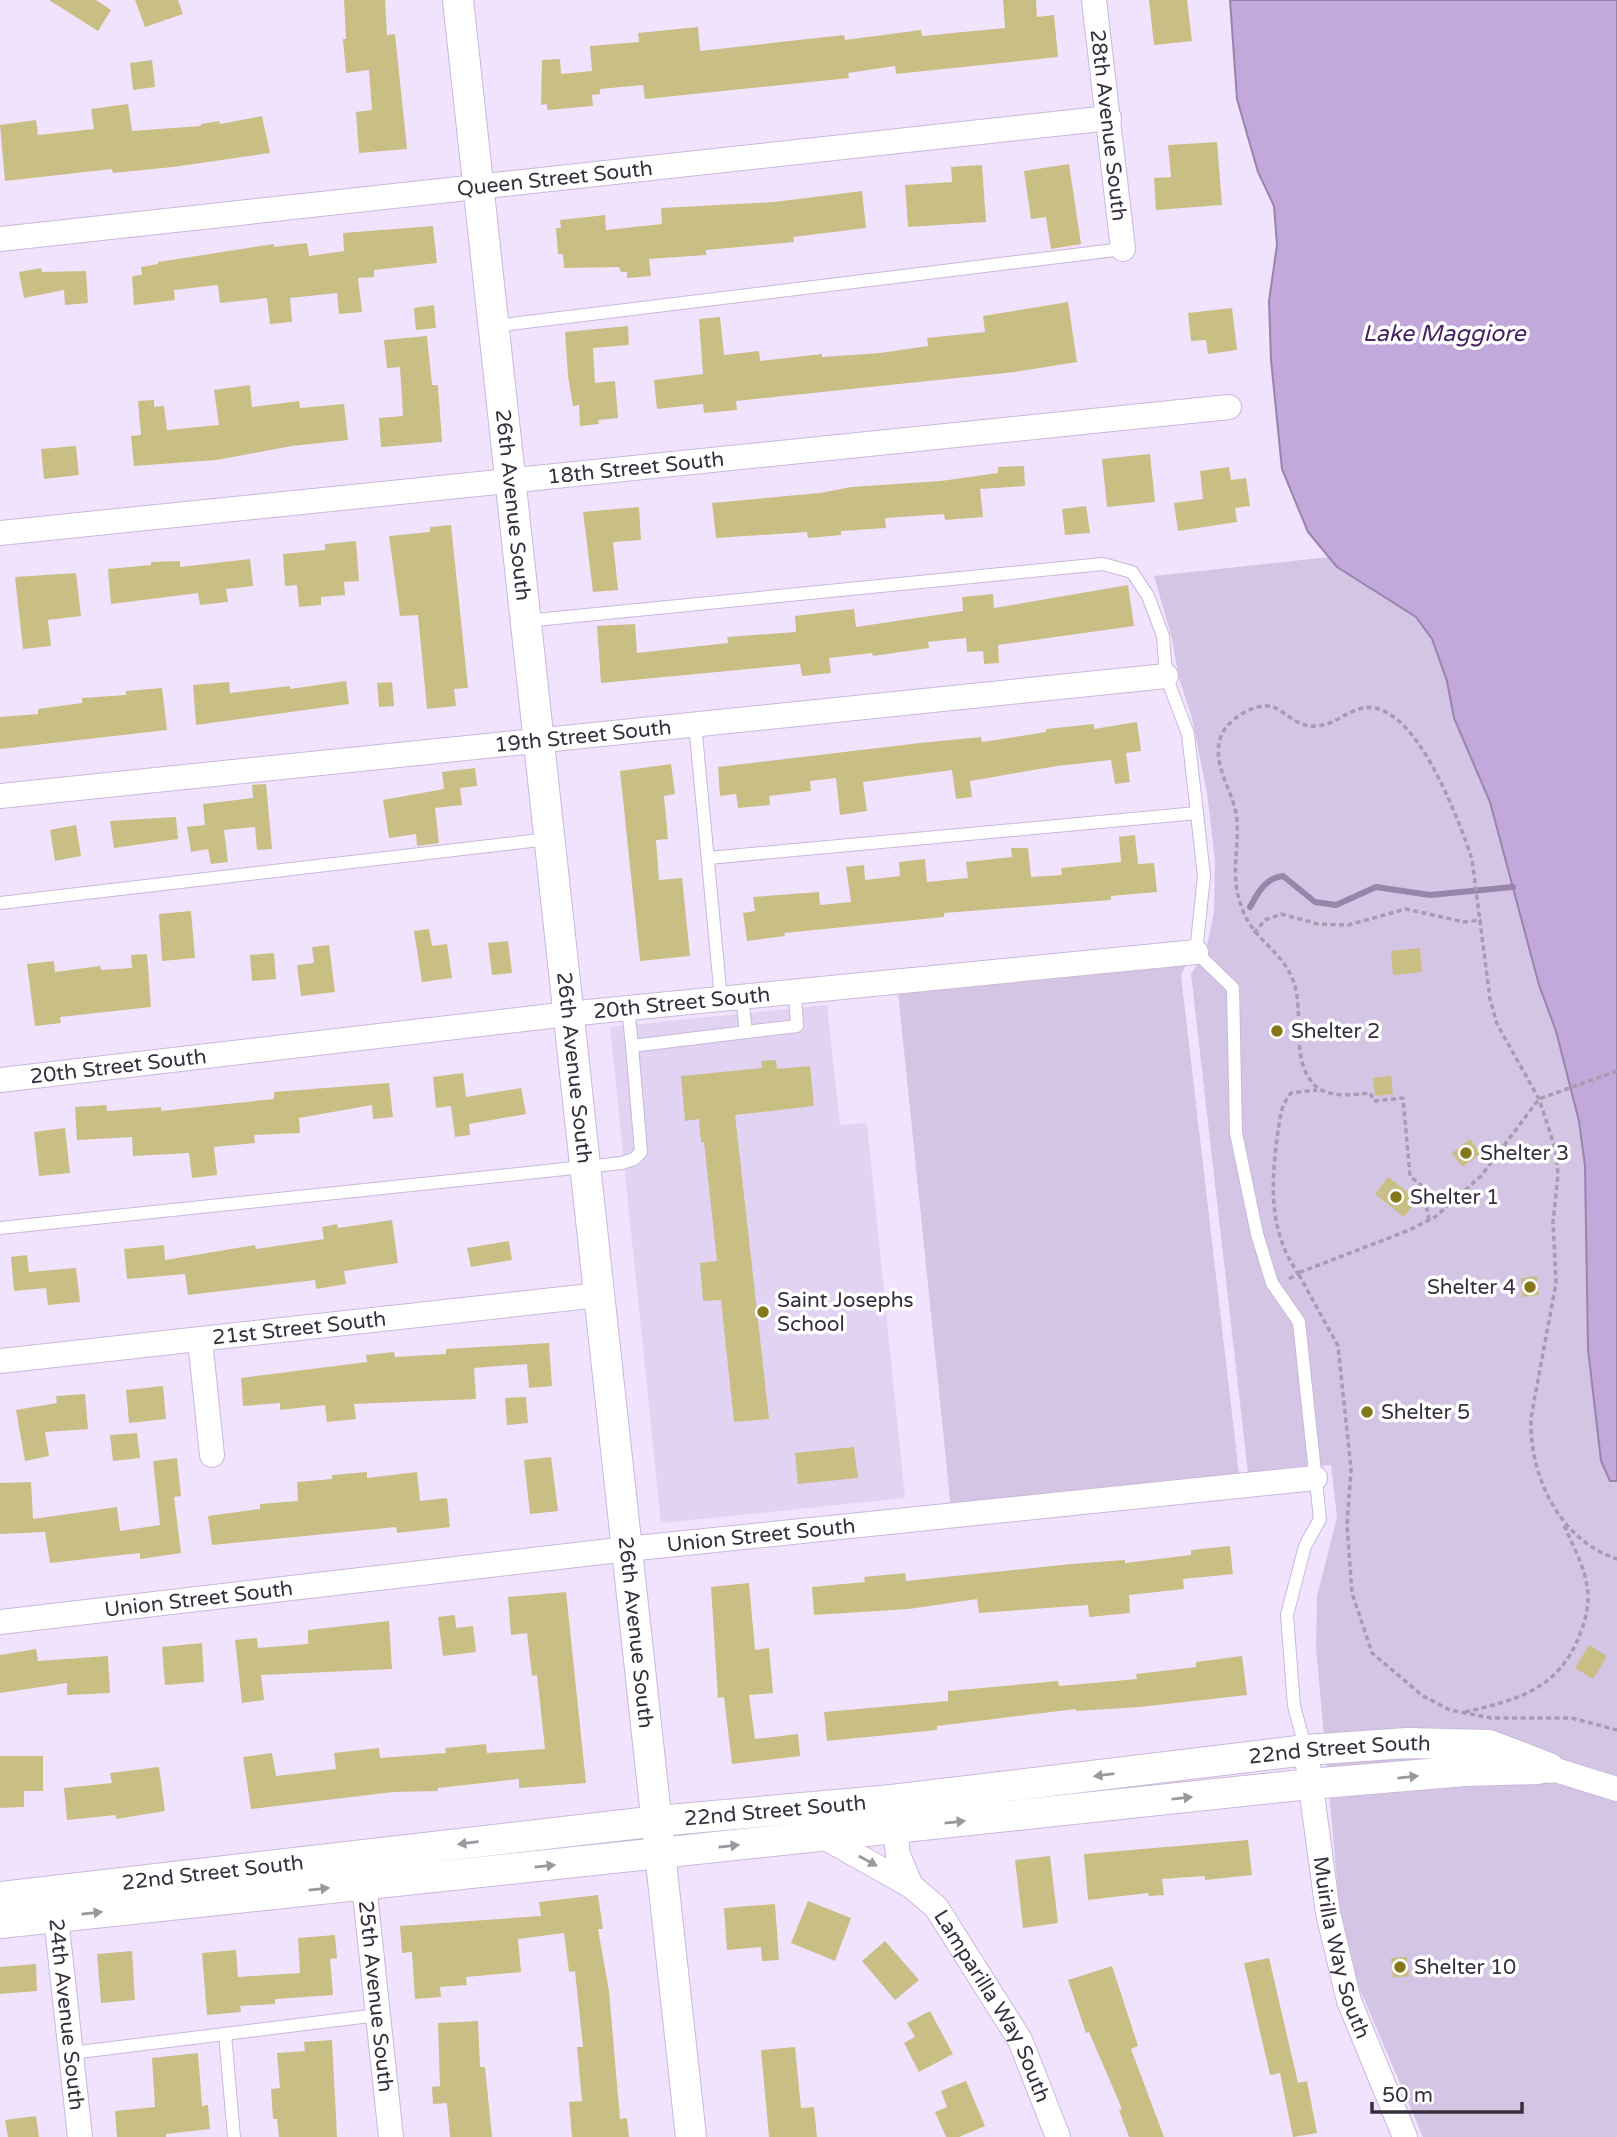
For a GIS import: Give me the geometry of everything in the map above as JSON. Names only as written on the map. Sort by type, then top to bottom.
[{"type":"street","name":"26th Avenue South","points":[[458,0],[691,2137]]},
{"type":"street","name":"28th Avenue South","points":[[1094,0],[1123,249]]},
{"type":"street","name":"Queen Street South","points":[[0,239],[1109,118]]},
{"type":"street","name":"18th Street South","points":[[0,533],[1229,407]]},
{"type":"street","name":"19th Street South","points":[[0,796],[1166,676]]},
{"type":"street","name":"20th Street South","points":[[0,1080],[568,1014],[1196,952]]},
{"type":"street","name":"21st Street South","points":[[0,1361],[599,1295]]},
{"type":"street","points":[[200,1340],[212,1455]]},
{"type":"street","name":"Union Street South","points":[[0,1622],[627,1549],[1315,1478]]},
{"type":"street","name":"22nd Street South","points":[[0,1897],[54,1904],[363,1885],[824,1837],[893,1814],[1306,1751],[1407,1743],[1489,1745],[1549,1768],[1617,1789]]},
{"type":"street","name":"Muirilla Way South","points":[[1306,1751],[1328,1913],[1349,2001],[1405,2137]]},
{"type":"street","name":"22nd Street South","points":[[0,1923],[54,1904],[361,1855],[658,1821],[893,1814],[1465,1771],[1549,1768]]},
{"type":"street","name":"Lamparilla Way South","points":[[893,1814],[898,1855],[911,1886]]},
{"type":"street","name":"Lamparilla Way South","points":[[824,1837],[911,1886],[936,1907],[1020,2040],[1058,2137]]},
{"type":"street","name":"25th Avenue South","points":[[361,1855],[391,2137]]},
{"type":"street","name":"24th Avenue South","points":[[54,1904],[80,2137]]},
{"type":"lane","points":[[494,326],[1123,249]]},
{"type":"lane","points":[[526,621],[1103,564],[1132,572],[1148,596],[1163,636],[1166,676],[1188,734],[1204,876],[1196,952],[1233,988],[1236,1133],[1257,1234],[1272,1283],[1299,1322],[1310,1400],[1320,1519],[1305,1546],[1286,1615],[1294,1706],[1306,1751]]},
{"type":"lane","points":[[695,724],[708,858],[732,998],[746,1031]]},
{"type":"lane","points":[[708,858],[1197,813]]},
{"type":"lane","points":[[0,903],[549,839]]},
{"type":"lane","points":[[632,1045],[797,1026],[795,992]]},
{"type":"lane","points":[[0,1227],[584,1168],[634,1159],[641,1152],[628,1008]]},
{"type":"lane","points":[[71,2053],[378,2015]]},
{"type":"lane","points":[[225,2034],[234,2137]]},
{"type":"path","points":[[1320,1090],[1310,1080],[1303,1065],[1296,985],[1286,963],[1254,933],[1243,911],[1233,865],[1237,822],[1217,747],[1223,731],[1253,708],[1271,706],[1296,722],[1312,726],[1359,708],[1376,706],[1394,717],[1412,734],[1433,770],[1472,859],[1490,999],[1497,1024],[1539,1098],[1556,1151],[1558,1175],[1553,1222],[1556,1283],[1531,1437],[1553,1506],[1563,1524],[1587,1587],[1585,1622],[1559,1673],[1515,1700],[1463,1712]]},
{"type":"path","points":[[1254,933],[1265,920],[1281,914],[1318,924],[1348,925],[1406,909],[1464,922],[1481,920]]},
{"type":"path","points":[[1298,1273],[1429,1220],[1481,1176],[1539,1098],[1617,1071]]},
{"type":"path","points":[[1429,1220],[1423,1187],[1410,1176],[1403,1098],[1374,1101],[1370,1093],[1332,1093],[1320,1090],[1291,1093],[1281,1106],[1273,1169],[1272,1203],[1278,1236],[1338,1346],[1351,1469],[1347,1525],[1348,1560],[1352,1593],[1362,1626],[1372,1653],[1397,1677],[1423,1696],[1450,1710],[1491,1718],[1572,1718],[1617,1730]]},
{"type":"path","points":[[1563,1524],[1588,1544],[1617,1559]]},
{"type":"shaded area","points":[[1329,557],[1337,568],[1416,617],[1432,639],[1447,681],[1454,718],[1490,802],[1579,1121],[1585,1166],[1588,1349],[1610,1481],[1617,1481],[1617,2137],[1423,2137],[1358,1985],[1340,1914],[1316,1647],[1317,1596],[1337,1517],[1331,1465],[1248,1473],[1191,974],[1206,951],[1214,912],[1215,860],[1207,793],[1192,718],[1179,678],[1172,639],[1154,576]]},
{"type":"shaded area","points":[[1187,963],[1181,975],[1239,1474],[951,1509],[898,992]]},
{"type":"shaded area","name":"Saint Josephs School","points":[[827,1005],[840,1125],[867,1123],[905,1498],[661,1523],[610,1027]]},
{"type":"water","name":"Lake Maggiore","points":[[1230,0],[1617,0],[1617,1481],[1610,1481],[1601,1461],[1588,1349],[1585,1166],[1579,1121],[1490,802],[1454,718],[1447,681],[1432,639],[1416,617],[1337,567],[1308,532],[1282,469],[1271,360],[1269,301],[1277,245],[1274,206],[1258,172],[1237,99]]},
{"type":"building","points":[[49,0],[96,0],[111,10],[98,31]]},
{"type":"building","points":[[135,0],[178,0],[183,14],[145,27]]},
{"type":"building","points":[[344,0],[385,0],[387,35],[395,34],[407,149],[359,153],[356,112],[372,110],[369,70],[346,73]]},
{"type":"building","points":[[1003,0],[1036,0],[1037,17],[1054,15],[1058,57],[896,74],[895,66],[848,73],[849,78],[645,99],[643,85],[600,89],[600,94],[592,95],[593,106],[547,110],[547,104],[541,105],[542,60],[560,59],[561,74],[592,71],[590,46],[639,42],[638,33],[698,27],[700,51],[844,35],[845,40],[921,30],[922,36],[1005,28]]},
{"type":"building","points":[[1149,0],[1187,0],[1192,41],[1154,45]]},
{"type":"building","points":[[152,60],[155,87],[133,90],[130,63]]},
{"type":"building","points":[[128,104],[132,131],[201,126],[219,121],[220,124],[262,116],[270,153],[173,167],[113,173],[112,169],[5,181],[0,125],[36,120],[38,135],[94,129],[91,109]]},
{"type":"building","points":[[1217,142],[1222,205],[1156,210],[1154,178],[1171,177],[1168,145]]},
{"type":"building","points":[[1069,164],[1081,244],[1051,249],[1046,217],[1031,219],[1024,171]]},
{"type":"building","points":[[982,165],[986,222],[908,227],[905,185],[952,182],[951,167]]},
{"type":"building","points":[[862,191],[866,228],[793,237],[794,242],[706,250],[706,255],[649,259],[651,276],[627,278],[627,272],[621,272],[619,267],[564,268],[563,254],[558,254],[556,228],[561,228],[560,220],[605,215],[606,230],[662,224],[661,208],[774,202]]},
{"type":"building","points":[[433,226],[437,263],[374,270],[374,277],[358,278],[362,312],[339,314],[337,293],[290,298],[292,322],[270,324],[267,298],[220,303],[218,285],[174,290],[175,300],[134,305],[132,276],[142,275],[141,267],[158,262],[274,244],[274,247],[307,243],[309,256],[344,251],[343,233]]},
{"type":"building","points":[[41,268],[42,272],[86,271],[88,303],[65,305],[64,290],[24,298],[19,272]]},
{"type":"building","points":[[1068,302],[1077,362],[1015,372],[736,401],[737,410],[704,413],[703,404],[657,409],[654,380],[703,374],[699,319],[720,317],[724,355],[759,351],[760,361],[822,354],[822,357],[880,353],[928,346],[927,338],[985,332],[983,316]]},
{"type":"building","points":[[434,305],[436,328],[416,330],[414,308]]},
{"type":"building","points":[[1232,308],[1237,350],[1208,354],[1206,340],[1191,341],[1188,313]]},
{"type":"building","points":[[628,326],[629,345],[593,348],[595,383],[615,381],[618,418],[598,420],[599,424],[580,426],[579,405],[573,406],[568,376],[565,332]]},
{"type":"building","points":[[427,336],[432,385],[438,385],[442,442],[381,447],[379,418],[403,416],[400,367],[387,368],[384,340]]},
{"type":"building","points":[[250,385],[252,407],[299,401],[300,408],[344,404],[348,440],[292,446],[216,460],[134,466],[131,436],[141,435],[138,401],[154,400],[154,407],[164,406],[167,430],[219,425],[214,390]]},
{"type":"building","points":[[76,446],[79,475],[44,479],[41,449]]},
{"type":"building","points":[[1150,454],[1155,502],[1107,507],[1102,459]]},
{"type":"building","points":[[1024,466],[1025,486],[980,489],[983,517],[945,520],[944,514],[885,518],[886,528],[841,531],[841,535],[808,538],[807,532],[716,538],[712,503],[820,493],[851,487],[941,481],[998,473],[998,467]]},
{"type":"building","points":[[1229,467],[1231,480],[1246,478],[1250,506],[1235,508],[1237,522],[1178,531],[1174,503],[1203,499],[1200,471]]},
{"type":"building","points":[[1086,506],[1090,533],[1065,535],[1062,509]]},
{"type":"building","points":[[639,507],[641,540],[613,542],[618,590],[593,592],[583,512]]},
{"type":"building","points":[[451,525],[468,688],[454,689],[456,706],[427,709],[418,615],[400,616],[389,536],[430,532],[430,527]]},
{"type":"building","points":[[356,541],[359,581],[344,582],[345,595],[321,597],[321,605],[299,607],[297,585],[285,586],[283,554],[325,550],[325,544]]},
{"type":"building","points":[[250,559],[253,586],[226,589],[228,602],[200,605],[198,593],[111,604],[108,569],[151,565],[151,562],[180,561],[180,567]]},
{"type":"building","points":[[76,573],[81,616],[48,620],[51,646],[23,649],[15,577]]},
{"type":"building","points":[[1128,585],[1134,626],[998,645],[999,663],[984,664],[983,651],[967,652],[966,638],[928,642],[929,648],[873,656],[872,653],[829,658],[831,673],[802,676],[800,664],[601,683],[597,626],[635,624],[637,653],[728,643],[727,637],[796,632],[795,616],[854,609],[856,627],[963,611],[962,597],[993,594],[994,608]]},
{"type":"building","points":[[346,681],[349,704],[196,725],[193,685],[229,682],[230,693],[290,686],[290,689]]},
{"type":"building","points":[[392,682],[394,706],[379,707],[377,683]]},
{"type":"building","points":[[162,688],[167,730],[0,749],[0,717],[38,714],[38,709],[82,703],[82,698],[126,695],[126,691]]},
{"type":"building","points":[[1137,722],[1141,751],[1126,753],[1130,782],[1115,784],[1111,760],[970,781],[972,797],[956,799],[952,770],[863,782],[867,811],[840,815],[836,778],[810,781],[811,791],[769,796],[770,805],[738,808],[736,794],[720,796],[718,767],[981,737],[982,742],[1046,732],[1046,729],[1094,724],[1094,729]]},
{"type":"building","points":[[671,764],[675,794],[664,796],[668,839],[656,840],[659,880],[682,878],[690,956],[640,961],[620,771]]},
{"type":"building","points":[[475,768],[477,786],[460,788],[462,805],[435,808],[439,843],[417,846],[416,834],[389,838],[383,800],[444,789],[442,772]]},
{"type":"building","points":[[266,784],[272,849],[257,850],[255,827],[224,830],[228,862],[211,864],[208,849],[191,852],[187,827],[205,825],[203,804],[253,798],[252,785]]},
{"type":"building","points":[[176,817],[178,839],[114,848],[110,821]]},
{"type":"building","points":[[76,825],[81,856],[55,861],[50,830]]},
{"type":"building","points":[[1135,835],[1138,864],[1154,863],[1157,892],[1111,896],[1111,900],[944,913],[944,917],[784,933],[785,936],[747,941],[743,913],[755,911],[753,897],[819,892],[820,905],[851,902],[846,867],[864,865],[865,880],[900,876],[899,862],[925,859],[927,882],[968,878],[966,862],[1012,857],[1011,848],[1028,848],[1031,877],[1062,875],[1061,868],[1121,862],[1119,837]]},
{"type":"building","points":[[191,911],[195,958],[162,961],[159,914]]},
{"type":"building","points":[[429,929],[432,946],[447,944],[452,978],[422,982],[414,931]]},
{"type":"building","points":[[508,941],[512,973],[492,975],[488,943]]},
{"type":"building","points":[[329,945],[335,992],[301,996],[297,965],[314,963],[312,947]]},
{"type":"building","points":[[1420,948],[1422,972],[1393,975],[1391,951]]},
{"type":"building","points":[[274,953],[276,979],[252,981],[250,955]]},
{"type":"building","points":[[147,954],[151,1007],[60,1017],[61,1023],[35,1026],[27,964],[54,961],[55,972],[100,966],[101,970],[132,968],[131,955]]},
{"type":"building","points":[[776,1060],[777,1069],[810,1066],[814,1106],[735,1115],[769,1419],[734,1422],[721,1300],[703,1301],[700,1263],[717,1261],[704,1142],[701,1142],[699,1119],[685,1121],[681,1076],[762,1068],[761,1061]]},
{"type":"building","points":[[463,1073],[466,1097],[521,1088],[526,1114],[469,1124],[470,1135],[455,1137],[451,1106],[436,1108],[433,1077]]},
{"type":"building","points":[[1391,1076],[1393,1094],[1375,1096],[1373,1078]]},
{"type":"building","points":[[389,1083],[393,1117],[373,1119],[372,1105],[299,1118],[300,1133],[254,1135],[255,1143],[214,1147],[217,1175],[192,1178],[189,1153],[133,1156],[132,1137],[77,1140],[75,1107],[106,1105],[107,1111],[161,1107],[161,1111],[274,1099],[274,1092]]},
{"type":"building","points":[[65,1128],[70,1173],[39,1176],[34,1132]]},
{"type":"building","name":"Shelter 3","points":[[1470,1139],[1481,1154],[1462,1167],[1452,1153]]},
{"type":"building","name":"Shelter 1","points":[[1388,1177],[1418,1200],[1404,1217],[1375,1194]]},
{"type":"building","points":[[392,1220],[398,1263],[344,1271],[346,1284],[316,1289],[315,1280],[188,1295],[185,1274],[127,1279],[124,1249],[164,1245],[165,1260],[255,1245],[256,1249],[324,1239],[322,1227],[337,1224],[338,1228]]},
{"type":"building","points":[[509,1241],[512,1260],[471,1267],[467,1248]]},
{"type":"building","points":[[27,1255],[29,1272],[76,1268],[80,1302],[48,1305],[46,1288],[14,1291],[11,1257]]},
{"type":"building","name":"Shelter 4","points":[[1537,1276],[1539,1295],[1522,1297],[1521,1278]]},
{"type":"building","points":[[549,1343],[552,1386],[529,1388],[527,1364],[474,1368],[476,1399],[354,1404],[356,1419],[327,1422],[325,1405],[280,1410],[280,1403],[243,1406],[241,1378],[367,1362],[366,1355],[394,1352],[395,1357],[446,1354],[446,1349]]},
{"type":"building","points":[[163,1386],[166,1419],[129,1423],[126,1390]]},
{"type":"building","points":[[85,1394],[88,1429],[45,1432],[49,1456],[25,1461],[16,1410],[57,1403],[56,1396]]},
{"type":"building","points":[[526,1397],[528,1423],[507,1425],[505,1398]]},
{"type":"building","points":[[137,1433],[140,1458],[113,1461],[110,1435]]},
{"type":"building","points":[[854,1447],[858,1478],[798,1484],[795,1453]]},
{"type":"building","points":[[551,1457],[558,1511],[530,1514],[524,1460]]},
{"type":"building","points":[[177,1458],[181,1496],[174,1497],[181,1553],[140,1559],[140,1553],[50,1563],[45,1532],[0,1534],[0,1483],[31,1482],[33,1519],[117,1507],[120,1531],[160,1525],[153,1461]]},
{"type":"building","points":[[367,1472],[367,1478],[417,1472],[420,1501],[447,1498],[450,1527],[397,1533],[396,1527],[212,1545],[208,1516],[260,1509],[260,1504],[298,1501],[297,1482]]},
{"type":"building","points":[[1230,1546],[1233,1574],[1183,1579],[1184,1589],[1129,1595],[1130,1613],[1089,1617],[1088,1605],[979,1613],[977,1599],[909,1609],[814,1615],[812,1587],[865,1582],[864,1577],[905,1573],[906,1581],[1071,1564],[1125,1560],[1125,1563],[1191,1555],[1191,1550]]},
{"type":"building","points":[[749,1583],[755,1650],[769,1648],[773,1693],[749,1695],[755,1739],[798,1734],[800,1756],[732,1764],[724,1697],[718,1698],[711,1587]]},
{"type":"building","points":[[566,1592],[586,1783],[519,1788],[519,1779],[438,1788],[438,1791],[393,1792],[251,1809],[243,1757],[272,1753],[276,1776],[336,1769],[334,1753],[379,1748],[380,1758],[446,1753],[445,1748],[486,1744],[487,1753],[545,1749],[537,1675],[532,1676],[527,1633],[511,1635],[508,1597]]},
{"type":"building","points":[[455,1615],[456,1628],[473,1626],[476,1652],[443,1656],[438,1617]]},
{"type":"building","points":[[389,1621],[392,1669],[261,1675],[264,1700],[242,1703],[235,1640],[257,1638],[258,1648],[308,1644],[308,1630]]},
{"type":"building","points":[[202,1643],[204,1682],[165,1685],[162,1647]]},
{"type":"building","points":[[1589,1645],[1607,1656],[1593,1679],[1575,1668]]},
{"type":"building","points":[[36,1649],[38,1661],[108,1656],[110,1693],[67,1695],[67,1683],[0,1693],[0,1655]]},
{"type":"building","points":[[1242,1656],[1247,1695],[1140,1707],[1076,1709],[937,1726],[937,1730],[827,1741],[824,1712],[948,1701],[948,1691],[1058,1681],[1059,1686],[1137,1679],[1136,1674],[1196,1667],[1196,1662]]},
{"type":"building","points":[[0,1756],[43,1756],[43,1791],[24,1791],[24,1807],[0,1808]]},
{"type":"building","points":[[159,1767],[165,1811],[116,1819],[116,1815],[67,1820],[64,1788],[112,1783],[110,1773]]},
{"type":"building","points":[[1248,1840],[1252,1875],[1205,1880],[1205,1876],[1162,1879],[1164,1895],[1149,1896],[1148,1893],[1088,1900],[1084,1854]]},
{"type":"building","points":[[1050,1856],[1058,1923],[1023,1928],[1015,1860]]},
{"type":"building","points":[[598,1895],[603,1929],[598,1929],[609,1991],[620,2119],[627,2118],[629,2137],[572,2137],[569,2102],[582,2101],[577,2047],[583,2047],[575,1971],[569,1972],[564,1933],[518,1939],[521,1972],[466,1977],[467,1985],[440,1987],[441,1997],[415,1999],[412,1952],[402,1953],[400,1926],[541,1916],[539,1902]]},
{"type":"building","points":[[808,1901],[851,1918],[835,1961],[791,1943]]},
{"type":"building","points":[[775,1904],[779,1960],[762,1961],[761,1947],[727,1950],[724,1908]]},
{"type":"building","points":[[335,1935],[337,1958],[330,1959],[333,1995],[275,1999],[275,2004],[240,2006],[241,2012],[207,2015],[202,1953],[236,1950],[238,1977],[300,1973],[298,1938]]},
{"type":"building","points":[[885,1941],[919,1980],[895,2000],[862,1961]]},
{"type":"building","points":[[132,1951],[135,2000],[101,2003],[97,1954]]},
{"type":"building","name":"Shelter 10","points":[[1407,1957],[1409,1976],[1393,1978],[1391,1958]]},
{"type":"building","points":[[1269,1958],[1298,2083],[1307,2081],[1317,2133],[1293,2137],[1280,2073],[1270,2075],[1244,1963]]},
{"type":"building","points":[[36,1964],[37,1991],[0,1994],[0,1967]]},
{"type":"building","points":[[1112,1966],[1138,2046],[1131,2049],[1164,2137],[1129,2137],[1119,2110],[1122,2109],[1089,2032],[1086,2033],[1068,1980]]},
{"type":"building","points":[[930,2011],[953,2054],[919,2072],[904,2043],[915,2037],[907,2023]]},
{"type":"building","points":[[478,2021],[480,2067],[485,2067],[492,2137],[450,2137],[447,2103],[433,2104],[432,2087],[440,2086],[438,2023]]},
{"type":"building","points":[[332,2040],[337,2137],[279,2137],[277,2119],[273,2119],[271,2089],[280,2088],[277,2053],[305,2051],[304,2042]]},
{"type":"building","points":[[795,2047],[801,2108],[814,2107],[817,2137],[769,2137],[761,2050]]},
{"type":"building","points":[[198,2053],[202,2106],[208,2105],[210,2129],[166,2134],[166,2137],[117,2137],[115,2111],[155,2107],[152,2058]]},
{"type":"building","points":[[966,2081],[985,2126],[959,2137],[946,2137],[935,2112],[947,2107],[941,2091]]},
{"type":"building","points":[[36,2116],[39,2137],[8,2137],[5,2120]]},
{"type":"waterway","points":[[1250,907],[1267,883],[1283,876],[1315,902],[1336,905],[1376,887],[1430,895],[1513,887]]},
{"type":"place","name":"Shelter 2","points":[[1277,1031]]},
{"type":"place","name":"Shelter 3","points":[[1466,1153]]},
{"type":"place","name":"Shelter 1","points":[[1396,1197]]},
{"type":"place","name":"Shelter 4","points":[[1530,1287]]},
{"type":"place","name":"Saint Josephs School","points":[[763,1312]]},
{"type":"place","name":"Shelter 5","points":[[1367,1412]]},
{"type":"place","name":"Shelter 10","points":[[1400,1967]]}]
